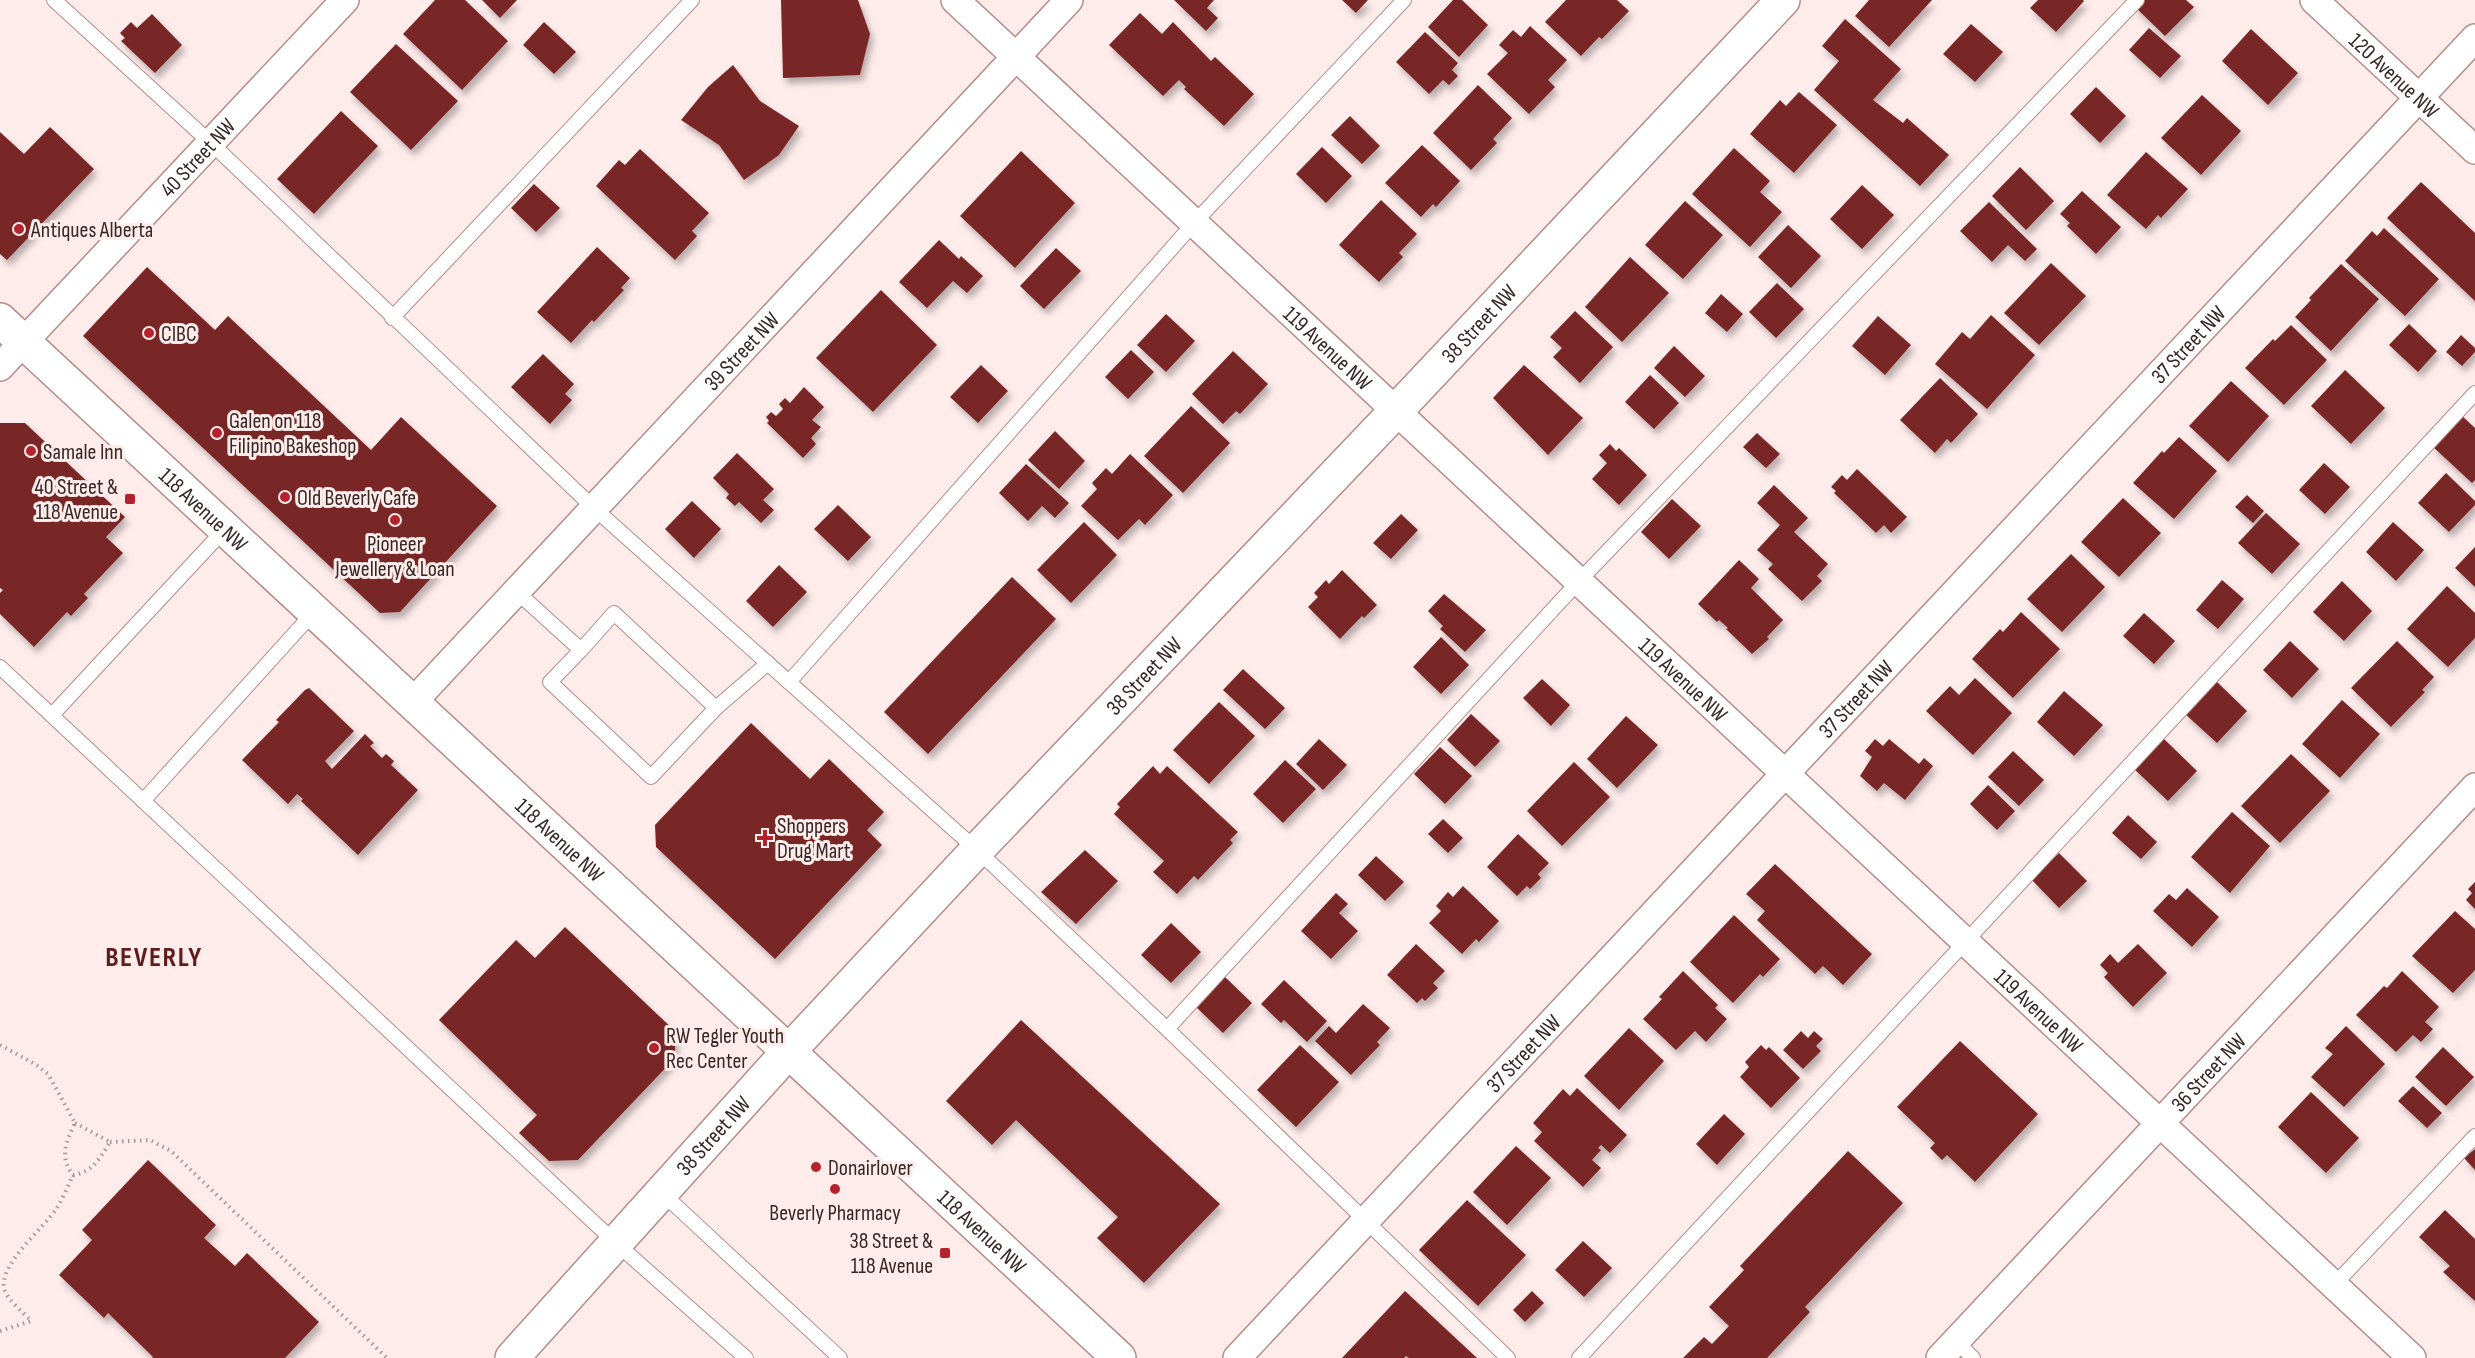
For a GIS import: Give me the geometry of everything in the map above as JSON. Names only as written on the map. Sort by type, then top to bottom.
[{"type":"street","name":"40 Street NW","points":[[0,367],[345,0]]},
{"type":"street","name":"119 Avenue NW","points":[[955,0],[2412,1358]]},
{"type":"street","name":"39 Street NW","points":[[412,703],[1069,0]]},
{"type":"street","name":"38 Street NW","points":[[512,1358],[788,1052],[977,850],[1396,411],[1783,0]]},
{"type":"street","name":"120 Avenue NW","points":[[2314,0],[2475,150]]},
{"type":"street","name":"37 Street NW","points":[[1237,1358],[2475,38]]},
{"type":"street","name":"118 Avenue NW","points":[[0,320],[1119,1358]]},
{"type":"street","name":"36 Street NW","points":[[1956,1352],[2160,1123],[2475,787]]},
{"type":"lane","points":[[54,0],[212,144],[595,509],[977,850],[1167,1029],[1508,1358]]},
{"type":"lane","points":[[393,318],[692,0]]},
{"type":"lane","points":[[789,682],[1194,223],[1404,0]]},
{"type":"lane","points":[[1167,1029],[1579,581],[2137,0]]},
{"type":"lane","points":[[1579,1358],[2475,393]]},
{"type":"lane","points":[[52,715],[225,530]]},
{"type":"lane","points":[[517,591],[580,650]]},
{"type":"lane","points":[[143,801],[314,612]]},
{"type":"lane","points":[[716,708],[614,614],[550,682],[651,777],[716,708],[768,663]]},
{"type":"lane","points":[[0,666],[617,1244],[746,1358]]},
{"type":"lane","points":[[2334,1285],[2475,1136]]},
{"type":"lane","points":[[662,1193],[840,1358]]},
{"type":"path","points":[[0,1045],[35,1064],[48,1074],[75,1123],[110,1142],[150,1140],[171,1151],[387,1358]]},
{"type":"path","points":[[73,1175],[66,1166],[64,1157],[65,1145],[75,1123]]},
{"type":"path","points":[[73,1175],[82,1174],[97,1163],[110,1142]]},
{"type":"path","points":[[0,1331],[31,1321],[6,1293],[3,1286],[5,1274],[11,1260],[44,1226],[58,1207],[73,1175]]},
{"type":"building","points":[[435,0],[465,0],[508,41],[462,90],[403,34]]},
{"type":"building","points":[[482,0],[517,0],[500,18]]},
{"type":"building","points":[[781,0],[858,0],[870,34],[860,75],[783,78]]},
{"type":"building","points":[[1174,0],[1214,0],[1207,8],[1218,18],[1206,31]]},
{"type":"building","points":[[1342,0],[1368,0],[1356,13]]},
{"type":"building","points":[[1453,0],[1462,0],[1488,25],[1459,57],[1428,27]]},
{"type":"building","points":[[1566,0],[1617,0],[1629,11],[1602,39],[1599,37],[1581,56],[1545,22]]},
{"type":"building","points":[[1869,0],[1932,0],[1889,47],[1855,16]]},
{"type":"building","points":[[2038,0],[2084,1],[2056,32],[2030,8]]},
{"type":"building","points":[[2139,0],[2186,0],[2194,7],[2165,36],[2133,5]]},
{"type":"building","points":[[1140,13],[1162,34],[1173,22],[1211,61],[1215,57],[1254,94],[1224,126],[1184,89],[1186,87],[1179,80],[1163,96],[1109,45]]},
{"type":"building","points":[[152,14],[182,45],[155,73],[121,41],[125,38],[120,33],[131,22],[137,28]]},
{"type":"building","points":[[1845,19],[1901,69],[1873,100],[1903,123],[1907,118],[1949,155],[1920,186],[1814,90],[1839,61],[1822,46]]},
{"type":"building","points":[[544,22],[576,52],[554,74],[523,45]]},
{"type":"building","points":[[1971,24],[2003,52],[1975,82],[1943,54]]},
{"type":"building","points":[[1530,26],[1567,60],[1548,80],[1555,87],[1529,114],[1487,74],[1508,53],[1499,45],[1513,30],[1521,37]]},
{"type":"building","points":[[2149,28],[2181,56],[2160,78],[2129,50]]},
{"type":"building","points":[[2251,29],[2298,73],[2268,105],[2222,61]]},
{"type":"building","points":[[1425,32],[1458,63],[1452,70],[1458,76],[1449,85],[1443,80],[1429,94],[1396,62]]},
{"type":"building","points":[[396,44],[458,101],[411,150],[350,92]]},
{"type":"building","points":[[733,65],[760,101],[799,126],[779,155],[744,180],[719,145],[681,120],[708,87]]},
{"type":"building","points":[[1478,85],[1512,118],[1493,139],[1497,143],[1471,170],[1433,133]]},
{"type":"building","points":[[2096,87],[2126,116],[2100,143],[2070,114]]},
{"type":"building","points":[[1799,92],[1837,125],[1794,173],[1750,134],[1780,100],[1786,106]]},
{"type":"building","points":[[2202,95],[2241,131],[2201,175],[2161,138]]},
{"type":"building","points":[[341,111],[378,146],[314,214],[277,179]]},
{"type":"building","points":[[1350,116],[1380,146],[1362,164],[1331,135]]},
{"type":"building","points":[[50,127],[94,169],[7,260],[0,254],[0,132],[24,154]]},
{"type":"building","points":[[1422,145],[1460,181],[1436,207],[1433,204],[1421,217],[1385,183]]},
{"type":"building","points":[[1322,147],[1352,176],[1326,203],[1296,174]]},
{"type":"building","points":[[1734,148],[1770,181],[1760,192],[1782,212],[1750,247],[1692,194]]},
{"type":"building","points":[[640,149],[709,213],[692,231],[697,236],[675,260],[596,186],[619,160],[625,165]]},
{"type":"building","points":[[1021,151],[1075,203],[1015,268],[960,216]]},
{"type":"building","points":[[2146,152],[2188,189],[2161,218],[2158,215],[2146,229],[2107,195]]},
{"type":"building","points":[[2020,167],[2054,201],[2026,230],[1992,196]]},
{"type":"building","points":[[2421,182],[2475,233],[2475,301],[2387,218]]},
{"type":"building","points":[[534,184],[560,208],[536,232],[511,208]]},
{"type":"building","points":[[1862,185],[1894,215],[1862,249],[1830,219]]},
{"type":"building","points":[[2082,191],[2121,227],[2096,254],[2067,226],[2070,223],[2060,214]]},
{"type":"building","points":[[1381,200],[1417,234],[1399,253],[1403,257],[1379,282],[1339,245]]},
{"type":"building","points":[[1685,201],[1723,235],[1683,279],[1645,245]]},
{"type":"building","points":[[1989,202],[2037,249],[2025,261],[2008,245],[1992,262],[1960,231]]},
{"type":"building","points":[[1788,225],[1821,256],[1791,288],[1758,257]]},
{"type":"building","points":[[2384,228],[2439,279],[2405,316],[2345,261],[2372,231],[2377,236]]},
{"type":"building","points":[[939,240],[959,259],[961,256],[983,276],[967,293],[953,281],[927,308],[899,282]]},
{"type":"building","points":[[597,247],[630,278],[621,288],[624,290],[571,343],[537,312]]},
{"type":"building","points":[[1056,248],[1081,271],[1044,309],[1020,286]]},
{"type":"building","points":[[1630,257],[1669,293],[1622,342],[1585,307]]},
{"type":"building","points":[[2051,263],[2086,296],[2039,345],[2004,313]]},
{"type":"building","points":[[2341,264],[2379,299],[2331,351],[2295,317],[2311,300],[2309,298]]},
{"type":"building","points":[[147,267],[215,330],[228,316],[371,450],[401,417],[497,506],[400,612],[380,613],[83,336]]},
{"type":"building","points":[[1777,283],[1804,309],[1776,338],[1749,312]]},
{"type":"building","points":[[881,290],[937,345],[873,412],[816,358]]},
{"type":"building","points":[[1721,294],[1743,314],[1727,332],[1705,313]]},
{"type":"building","points":[[1575,311],[1613,347],[1580,383],[1553,357],[1562,348],[1550,337]]},
{"type":"building","points":[[1166,314],[1195,341],[1166,372],[1137,345]]},
{"type":"building","points":[[1991,315],[2035,355],[1987,409],[1935,364],[1962,332],[1970,339]]},
{"type":"building","points":[[1878,316],[1911,345],[1885,375],[1852,346]]},
{"type":"building","points":[[2409,324],[2437,351],[2418,372],[2389,345]]},
{"type":"building","points":[[2291,325],[2327,360],[2284,405],[2245,368],[2273,339],[2275,341]]},
{"type":"building","points":[[2461,335],[2475,348],[2475,352],[2462,366],[2446,352]]},
{"type":"building","points":[[1674,346],[1705,376],[1685,397],[1654,368]]},
{"type":"building","points":[[1131,350],[1154,372],[1128,399],[1105,377]]},
{"type":"building","points":[[1233,351],[1268,384],[1240,414],[1236,411],[1223,424],[1192,394]]},
{"type":"building","points":[[543,354],[574,384],[565,394],[572,400],[550,424],[511,387]]},
{"type":"building","points":[[981,365],[1008,391],[978,423],[950,397]]},
{"type":"building","points":[[1524,365],[1583,418],[1548,455],[1493,398]]},
{"type":"building","points":[[2345,370],[2385,408],[2351,444],[2311,406]]},
{"type":"building","points":[[1650,375],[1679,403],[1654,429],[1625,402]]},
{"type":"building","points":[[1940,378],[1978,414],[1951,443],[1947,439],[1935,453],[1900,420]]},
{"type":"building","points":[[2231,381],[2269,416],[2228,462],[2189,426]]},
{"type":"building","points":[[804,387],[824,407],[812,420],[821,427],[811,438],[816,444],[803,458],[767,423],[769,421],[766,417],[771,412],[776,416],[783,409],[779,404],[785,398],[790,403]]},
{"type":"building","points":[[1191,406],[1230,443],[1183,493],[1144,456]]},
{"type":"building","points":[[2460,414],[2475,428],[2475,480],[2472,483],[2432,446]]},
{"type":"building","points":[[0,423],[25,423],[125,517],[106,537],[123,553],[84,594],[88,598],[71,616],[67,612],[34,647],[0,614],[0,593],[3,590],[0,588]]},
{"type":"building","points":[[1055,431],[1085,461],[1059,489],[1028,460]]},
{"type":"building","points":[[1757,433],[1780,454],[1766,468],[1743,447]]},
{"type":"building","points":[[2179,437],[2217,471],[2174,519],[2133,483],[2162,451],[2164,453]]},
{"type":"building","points":[[1610,444],[1616,451],[1619,448],[1647,475],[1619,505],[1592,479],[1607,463],[1599,455]]},
{"type":"building","points":[[737,453],[774,489],[763,500],[774,510],[761,523],[739,502],[735,506],[726,498],[729,494],[713,478]]},
{"type":"building","points":[[1130,454],[1173,495],[1145,525],[1139,519],[1118,540],[1081,506],[1097,489],[1092,483],[1106,468],[1112,474]]},
{"type":"building","points":[[2324,463],[2350,487],[2325,514],[2299,490]]},
{"type":"building","points":[[1026,464],[1069,503],[1055,518],[1042,506],[1028,521],[999,493]]},
{"type":"building","points":[[1857,469],[1907,517],[1891,533],[1884,525],[1876,533],[1834,493],[1836,491],[1831,487],[1842,475],[1847,480]]},
{"type":"building","points":[[2446,473],[2475,501],[2475,505],[2449,532],[2418,503]]},
{"type":"building","points":[[1774,485],[1808,518],[1794,532],[1828,564],[1817,576],[1822,581],[1802,601],[1768,569],[1773,564],[1757,550],[1780,525],[1757,503]]},
{"type":"building","points":[[2247,495],[2264,511],[2253,523],[2235,507]]},
{"type":"building","points":[[2123,498],[2161,533],[2119,577],[2081,542]]},
{"type":"building","points":[[1672,499],[1701,526],[1669,559],[1641,532]]},
{"type":"building","points":[[692,501],[721,529],[694,558],[665,529]]},
{"type":"building","points":[[838,505],[871,537],[848,561],[814,529]]},
{"type":"building","points":[[2266,513],[2300,544],[2272,574],[2238,543]]},
{"type":"building","points":[[1401,514],[1418,530],[1391,559],[1373,543]]},
{"type":"building","points":[[1084,522],[1117,555],[1071,603],[1037,570]]},
{"type":"building","points":[[2393,522],[2424,550],[2396,581],[2366,552]]},
{"type":"building","points":[[2475,547],[2475,587],[2455,568]]},
{"type":"building","points":[[2071,554],[2105,587],[2062,632],[2027,599]]},
{"type":"building","points":[[1739,560],[1759,579],[1751,588],[1783,620],[1767,637],[1769,639],[1752,654],[1726,629],[1728,628],[1719,620],[1717,622],[1698,604]]},
{"type":"building","points":[[779,565],[807,592],[773,627],[746,601]]},
{"type":"building","points":[[1342,570],[1377,605],[1364,618],[1362,616],[1340,639],[1308,607],[1318,597],[1314,593],[1326,580],[1329,584]]},
{"type":"building","points":[[1012,577],[1056,619],[928,754],[884,712]]},
{"type":"building","points":[[2222,580],[2244,599],[2218,629],[2196,610]]},
{"type":"building","points":[[2342,581],[2372,611],[2344,641],[2313,612]]},
{"type":"building","points":[[2447,586],[2475,613],[2475,638],[2448,667],[2407,629]]},
{"type":"building","points":[[1444,594],[1486,630],[1465,652],[1440,629],[1443,626],[1428,611]]},
{"type":"building","points":[[2021,612],[2060,649],[2013,698],[1972,659],[2000,629],[2003,632]]},
{"type":"building","points":[[2144,613],[2175,641],[2154,664],[2123,636]]},
{"type":"building","points":[[1441,637],[1469,665],[1441,694],[1413,667]]},
{"type":"building","points":[[2290,641],[2319,669],[2292,698],[2263,670]]},
{"type":"building","points":[[2397,641],[2434,677],[2422,690],[2425,692],[2391,727],[2351,688]]},
{"type":"building","points":[[1243,669],[1285,708],[1265,729],[1223,690]]},
{"type":"building","points":[[1975,678],[2012,713],[1973,755],[1926,711],[1950,686],[1959,695]]},
{"type":"building","points":[[1542,679],[1570,705],[1551,726],[1523,698]]},
{"type":"building","points":[[2215,680],[2247,711],[2217,743],[2184,713]]},
{"type":"building","points":[[309,688],[354,731],[325,761],[332,769],[365,734],[374,743],[370,746],[382,758],[386,754],[394,761],[391,765],[418,790],[358,855],[301,801],[303,799],[297,794],[288,804],[242,760],[279,722],[276,720]]},
{"type":"building","points":[[2064,691],[2103,725],[2074,756],[2037,722]]},
{"type":"building","points":[[2342,700],[2380,734],[2340,778],[2302,744]]},
{"type":"building","points":[[1219,702],[1255,736],[1209,784],[1173,750]]},
{"type":"building","points":[[1471,714],[1500,741],[1475,767],[1447,740]]},
{"type":"building","points":[[1626,716],[1658,745],[1617,788],[1587,759]]},
{"type":"building","name":"Shoppers Drug Mart","points":[[751,723],[810,779],[829,759],[884,812],[867,830],[882,845],[775,959],[656,847],[655,825]]},
{"type":"building","points":[[2163,738],[2197,771],[2168,801],[2133,768]]},
{"type":"building","points":[[1319,739],[1347,765],[1323,790],[1296,764]]},
{"type":"building","points":[[1875,739],[1883,746],[1889,739],[1919,764],[1924,758],[1933,766],[1905,800],[1884,783],[1877,791],[1860,776],[1872,757],[1865,751]]},
{"type":"building","points":[[1440,747],[1472,776],[1445,804],[1414,774]]},
{"type":"building","points":[[2013,751],[2044,780],[2019,806],[1988,777]]},
{"type":"building","points":[[2291,754],[2330,791],[2280,843],[2241,806]]},
{"type":"building","points":[[1285,760],[1316,789],[1283,823],[1253,794]]},
{"type":"building","points":[[1574,762],[1610,797],[1562,846],[1527,811]]},
{"type":"building","points":[[1153,766],[1160,774],[1167,766],[1238,832],[1230,840],[1233,843],[1198,880],[1194,876],[1177,894],[1153,872],[1164,861],[1114,814],[1120,807],[1117,804]]},
{"type":"building","points":[[1988,785],[2015,811],[1997,830],[1970,804]]},
{"type":"building","points":[[2232,812],[2270,846],[2230,893],[2191,857]]},
{"type":"building","points":[[2128,815],[2157,842],[2141,859],[2112,833]]},
{"type":"building","points":[[1443,819],[1463,838],[1448,853],[1428,834]]},
{"type":"building","points":[[1518,834],[1549,863],[1538,874],[1541,878],[1530,889],[1527,886],[1517,896],[1487,867]]},
{"type":"building","points":[[1085,850],[1118,881],[1076,924],[1041,892]]},
{"type":"building","points":[[2059,853],[2087,881],[2059,908],[2031,879]]},
{"type":"building","points":[[1376,856],[1404,882],[1385,901],[1358,875]]},
{"type":"building","points":[[1775,864],[1872,954],[1843,985],[1823,966],[1815,974],[1757,920],[1765,911],[1746,894]]},
{"type":"building","points":[[2475,882],[2475,909],[2466,900],[2472,893],[2468,889]]},
{"type":"building","points":[[1463,886],[1499,921],[1479,942],[1476,939],[1462,954],[1429,923],[1441,911],[1436,906],[1448,892],[1453,897]]},
{"type":"building","points":[[2187,888],[2219,917],[2192,947],[2153,911],[2169,894],[2176,900]]},
{"type":"building","points":[[1336,893],[1348,904],[1339,913],[1358,931],[1331,959],[1301,931]]},
{"type":"building","points":[[2455,911],[2475,929],[2475,970],[2453,993],[2412,956]]},
{"type":"building","points":[[1734,915],[1780,959],[1763,977],[1760,974],[1733,1003],[1690,962]]},
{"type":"building","points":[[1171,923],[1201,952],[1171,983],[1141,955]]},
{"type":"building","points":[[565,927],[675,1031],[675,1058],[578,1160],[549,1161],[519,1133],[537,1115],[439,1020],[516,940],[535,958]]},
{"type":"building","points":[[1416,944],[1445,971],[1433,983],[1438,988],[1425,1001],[1422,998],[1417,1003],[1387,975]]},
{"type":"building","points":[[2138,944],[2167,973],[2133,1007],[2104,977],[2108,973],[2100,965],[2110,954],[2118,963]]},
{"type":"building","points":[[1683,971],[1718,1005],[1715,1008],[1727,1019],[1706,1042],[1695,1031],[1676,1050],[1643,1019]]},
{"type":"building","points":[[2402,971],[2439,1007],[2425,1022],[2433,1029],[2421,1042],[2413,1035],[2396,1052],[2356,1015],[2384,986],[2387,988]]},
{"type":"building","points":[[1224,976],[1252,1003],[1223,1033],[1195,1006]]},
{"type":"building","points":[[1284,980],[1327,1021],[1307,1042],[1284,1020],[1281,1023],[1261,1004]]},
{"type":"building","points":[[1363,1004],[1390,1028],[1377,1042],[1380,1045],[1351,1075],[1315,1041],[1329,1026],[1336,1033]]},
{"type":"building","points":[[1021,1020],[1220,1204],[1144,1283],[1097,1238],[1118,1217],[1016,1120],[992,1145],[946,1101]]},
{"type":"building","points":[[2346,1026],[2385,1064],[2344,1107],[2311,1077],[2333,1054],[2325,1048]]},
{"type":"building","points":[[1629,1028],[1664,1061],[1619,1110],[1584,1076]]},
{"type":"building","points":[[1801,1031],[1808,1038],[1814,1031],[1823,1039],[1816,1046],[1821,1051],[1803,1069],[1783,1050]]},
{"type":"building","points":[[1960,1041],[2038,1114],[1975,1182],[1947,1155],[1942,1160],[1930,1148],[1935,1143],[1897,1107]]},
{"type":"building","points":[[1300,1045],[1339,1082],[1296,1127],[1257,1090]]},
{"type":"building","points":[[1761,1045],[1766,1050],[1769,1047],[1800,1078],[1771,1108],[1740,1077],[1749,1067],[1745,1062]]},
{"type":"building","points":[[2443,1047],[2474,1077],[2446,1106],[2415,1077]]},
{"type":"building","points":[[2413,1086],[2442,1113],[2427,1128],[2398,1101]]},
{"type":"building","points":[[1577,1088],[1627,1135],[1610,1153],[1601,1145],[1598,1148],[1601,1150],[1592,1160],[1601,1168],[1583,1187],[1534,1141],[1542,1132],[1533,1123],[1563,1089],[1570,1096]]},
{"type":"building","points":[[2311,1092],[2359,1138],[2326,1173],[2278,1127]]},
{"type":"building","points":[[1724,1114],[1745,1134],[1717,1165],[1696,1144]]},
{"type":"building","points":[[1516,1146],[1551,1178],[1507,1225],[1473,1192]]},
{"type":"building","points":[[2475,1149],[2475,1170],[2464,1158]]},
{"type":"building","points":[[1848,1151],[1903,1203],[1805,1307],[1810,1312],[1767,1358],[1683,1358],[1704,1337],[1712,1344],[1729,1326],[1709,1307],[1744,1270],[1740,1266]]},
{"type":"building","points":[[148,1160],[216,1225],[204,1238],[235,1266],[247,1253],[319,1322],[285,1358],[152,1358],[108,1313],[104,1318],[59,1275],[92,1240],[82,1230]]},
{"type":"building","points":[[1467,1200],[1526,1255],[1478,1306],[1419,1250]]},
{"type":"building","points":[[2445,1210],[2475,1239],[2475,1301],[2443,1272],[2450,1266],[2419,1237]]},
{"type":"building","points":[[1583,1241],[1612,1268],[1584,1297],[1555,1270]]},
{"type":"building","points":[[1405,1291],[1477,1358],[1409,1358],[1406,1356],[1404,1358],[1342,1358]]},
{"type":"building","points":[[1532,1291],[1544,1303],[1525,1322],[1513,1310]]},
{"type":"place","name":"Antiques Alberta","points":[[19,229]]},
{"type":"place","name":"CIBC","points":[[149,333]]},
{"type":"place","name":"Galen on 118 Filipino Bakeshop","points":[[217,433]]},
{"type":"place","name":"Samale Inn","points":[[31,451]]},
{"type":"place","name":"Old Beverly Cafe","points":[[285,497]]},
{"type":"place","name":"40 Street & 118 Avenue","points":[[130,499]]},
{"type":"place","name":"Pioneer Jewellery & Loan","points":[[395,520]]},
{"type":"place","name":"Shoppers Drug Mart","points":[[765,838]]},
{"type":"place","name":"RW Tegler Youth Rec Center","points":[[654,1048]]},
{"type":"place","name":"Donairlover","points":[[816,1167]]},
{"type":"place","name":"Beverly Pharmacy","points":[[835,1189]]},
{"type":"place","name":"38 Street & 118 Avenue","points":[[945,1253]]},
{"type":"district","name":"BEVERLY","points":[[154,956]]}]
